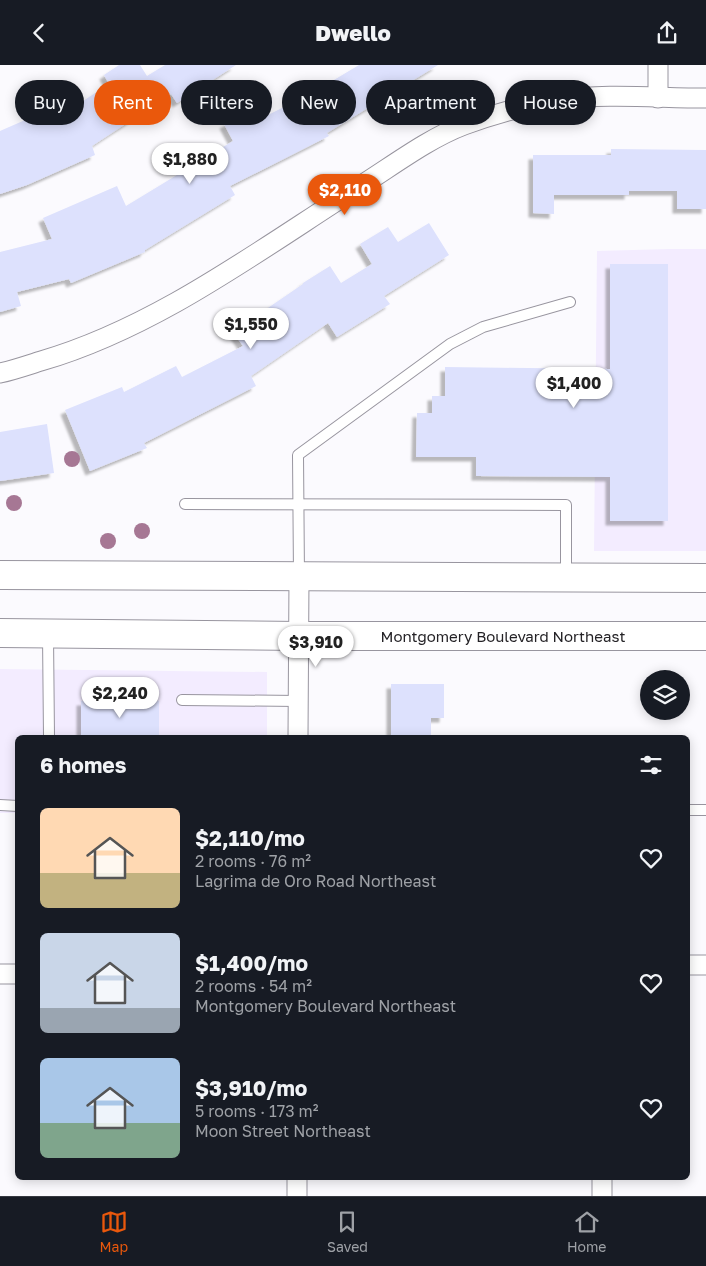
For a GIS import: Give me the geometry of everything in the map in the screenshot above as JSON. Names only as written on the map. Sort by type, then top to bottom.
[{"type":"main road","points":[[0,575],[706,578]]},
{"type":"main road","name":"Montgomery Boulevard Northeast","points":[[0,633],[300,636],[706,636]]},
{"type":"street","points":[[658,65],[658,98]]},
{"type":"street","points":[[0,373],[66,354],[162,310],[422,147],[463,125],[510,111],[559,100],[606,97],[706,98]]},
{"type":"street","points":[[298,735],[299,577]]},
{"type":"street","points":[[690,965],[706,965]]},
{"type":"street","points":[[0,974],[15,974]]},
{"type":"street","points":[[297,1180],[297,1196]]},
{"type":"street","points":[[602,1180],[602,1196]]},
{"type":"lane","points":[[299,577],[298,455],[450,343],[483,327],[570,302]]},
{"type":"lane","points":[[185,504],[566,505],[566,578]]},
{"type":"lane","points":[[48,634],[49,735]]},
{"type":"lane","points":[[182,700],[299,701]]},
{"type":"lane","points":[[0,805],[15,806]]},
{"type":"lane","points":[[690,810],[706,810]]},
{"type":"shaded area","points":[[706,249],[706,551],[594,551],[597,251]]},
{"type":"shaded area","points":[[0,669],[267,672],[267,735],[15,735],[15,813],[0,813]]},
{"type":"building","points":[[119,65],[140,65],[147,76],[165,65],[236,65],[213,80],[181,80],[181,100],[177,103],[171,94],[171,80],[107,80],[104,75]]},
{"type":"building","points":[[359,65],[438,65],[414,80],[366,80],[366,109],[356,115],[356,80],[334,80]]},
{"type":"building","points":[[94,94],[94,125],[124,125],[92,146],[95,155],[27,185],[0,194],[0,131],[15,124],[84,125],[84,100]]},
{"type":"building","points":[[282,108],[282,125],[340,125],[327,133],[329,136],[230,186],[235,195],[145,250],[145,252],[71,283],[69,279],[17,292],[21,306],[0,312],[0,252],[52,239],[43,218],[117,186],[126,206],[233,141],[225,125],[272,125],[272,113]]},
{"type":"building","points":[[611,149],[706,150],[706,209],[677,209],[677,191],[629,191],[629,195],[554,195],[554,214],[533,213],[533,155],[611,155]]},
{"type":"building","points":[[429,223],[449,255],[384,296],[390,304],[337,337],[328,323],[251,376],[256,386],[144,443],[147,448],[90,471],[65,410],[122,387],[124,392],[176,366],[182,377],[243,346],[233,332],[303,283],[330,266],[341,283],[372,264],[360,244],[388,227],[398,242]]},
{"type":"building","points":[[610,264],[668,264],[668,521],[610,521],[610,477],[476,476],[476,457],[416,457],[417,413],[432,413],[432,396],[445,396],[445,367],[610,369]]},
{"type":"building","points":[[47,424],[54,473],[0,481],[0,432]]},
{"type":"building","points":[[391,684],[444,684],[444,718],[431,718],[431,735],[391,735]]},
{"type":"building","points":[[81,701],[159,701],[159,735],[81,735]]}]
